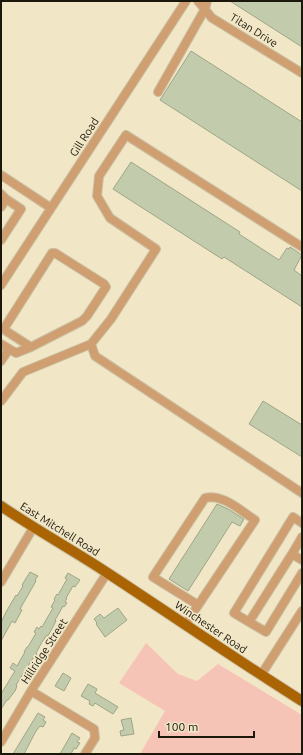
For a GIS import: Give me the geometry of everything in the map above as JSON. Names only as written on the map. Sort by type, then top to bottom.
[{"type":"main road","name":"East Mitchell Road","points":[[1,506],[33,528],[107,573]]},
{"type":"main road","name":"Winchester Road","points":[[107,573],[302,701]]},
{"type":"street","name":"Gill Road","points":[[1,284],[186,1]]},
{"type":"street","name":"Titan Drive","points":[[198,1],[206,5],[212,18],[302,73]]},
{"type":"street","points":[[158,92],[206,5]]},
{"type":"street","points":[[1,401],[23,372],[91,344],[111,319],[156,249],[110,218],[98,196],[99,176],[126,135],[302,248]]},
{"type":"street","points":[[2,179],[51,208]]},
{"type":"street","points":[[1,207],[4,197],[20,209],[1,240]]},
{"type":"street","points":[[1,344],[16,353],[31,347],[82,321],[87,316],[106,287],[104,284],[55,253],[52,253],[5,328],[6,331],[31,347]]},
{"type":"street","points":[[91,344],[95,356],[302,493]]},
{"type":"street","points":[[1,361],[9,349]]},
{"type":"street","points":[[185,625],[255,520],[220,498],[204,498],[153,577],[198,605]]},
{"type":"street","points":[[302,523],[293,517],[234,613],[266,632],[302,573]]},
{"type":"street","points":[[1,582],[33,528]]},
{"type":"street","points":[[249,622],[302,537]]},
{"type":"street","points":[[292,554],[302,560]]},
{"type":"street","name":"Hillridge Street","points":[[1,742],[31,691],[107,573]]},
{"type":"street","points":[[262,675],[302,611]]},
{"type":"street","points":[[31,691],[94,729],[95,738],[85,754]]},
{"type":"shaded area","points":[[146,643],[178,674],[197,681],[218,664],[302,715],[302,754],[140,754],[165,711],[119,683]]},
{"type":"building","points":[[230,1],[302,1],[302,47]]},
{"type":"building","points":[[191,51],[302,122],[302,191],[160,100]]},
{"type":"building","points":[[131,162],[240,232],[239,234],[279,260],[287,248],[289,249],[290,247],[302,255],[294,270],[302,276],[302,307],[224,257],[222,259],[113,189]]},
{"type":"building","points":[[263,401],[302,425],[302,457],[249,424]]},
{"type":"building","points":[[217,504],[244,519],[240,526],[232,522],[188,591],[169,579]]},
{"type":"building","points":[[30,572],[38,576],[35,580],[36,581],[20,609],[22,610],[15,623],[12,621],[1,641],[1,623]]},
{"type":"building","points":[[68,573],[80,580],[75,587],[73,586],[66,598],[65,602],[67,603],[64,607],[63,606],[48,636],[47,635],[42,642],[36,653],[37,654],[16,685],[15,691],[1,709],[1,694],[15,671],[10,668],[13,663],[17,666],[36,633],[34,632],[37,627],[39,629],[41,626],[42,627],[53,608],[51,607],[55,600],[54,599],[67,579],[65,578]]},
{"type":"building","points":[[118,608],[127,620],[105,637],[94,619],[100,614],[104,618]]},
{"type":"building","points":[[63,673],[71,678],[64,691],[55,686]]},
{"type":"building","points":[[88,684],[97,689],[95,693],[118,707],[113,714],[95,703],[93,706],[89,704],[90,701],[81,696]]},
{"type":"building","points":[[38,713],[45,717],[43,720],[46,722],[43,727],[40,726],[36,731],[24,754],[13,754]]},
{"type":"building","points":[[131,718],[134,734],[121,736],[120,731],[124,730],[121,720]]},
{"type":"building","points":[[72,733],[80,738],[77,742],[80,743],[76,749],[74,748],[71,754],[60,754]]}]
